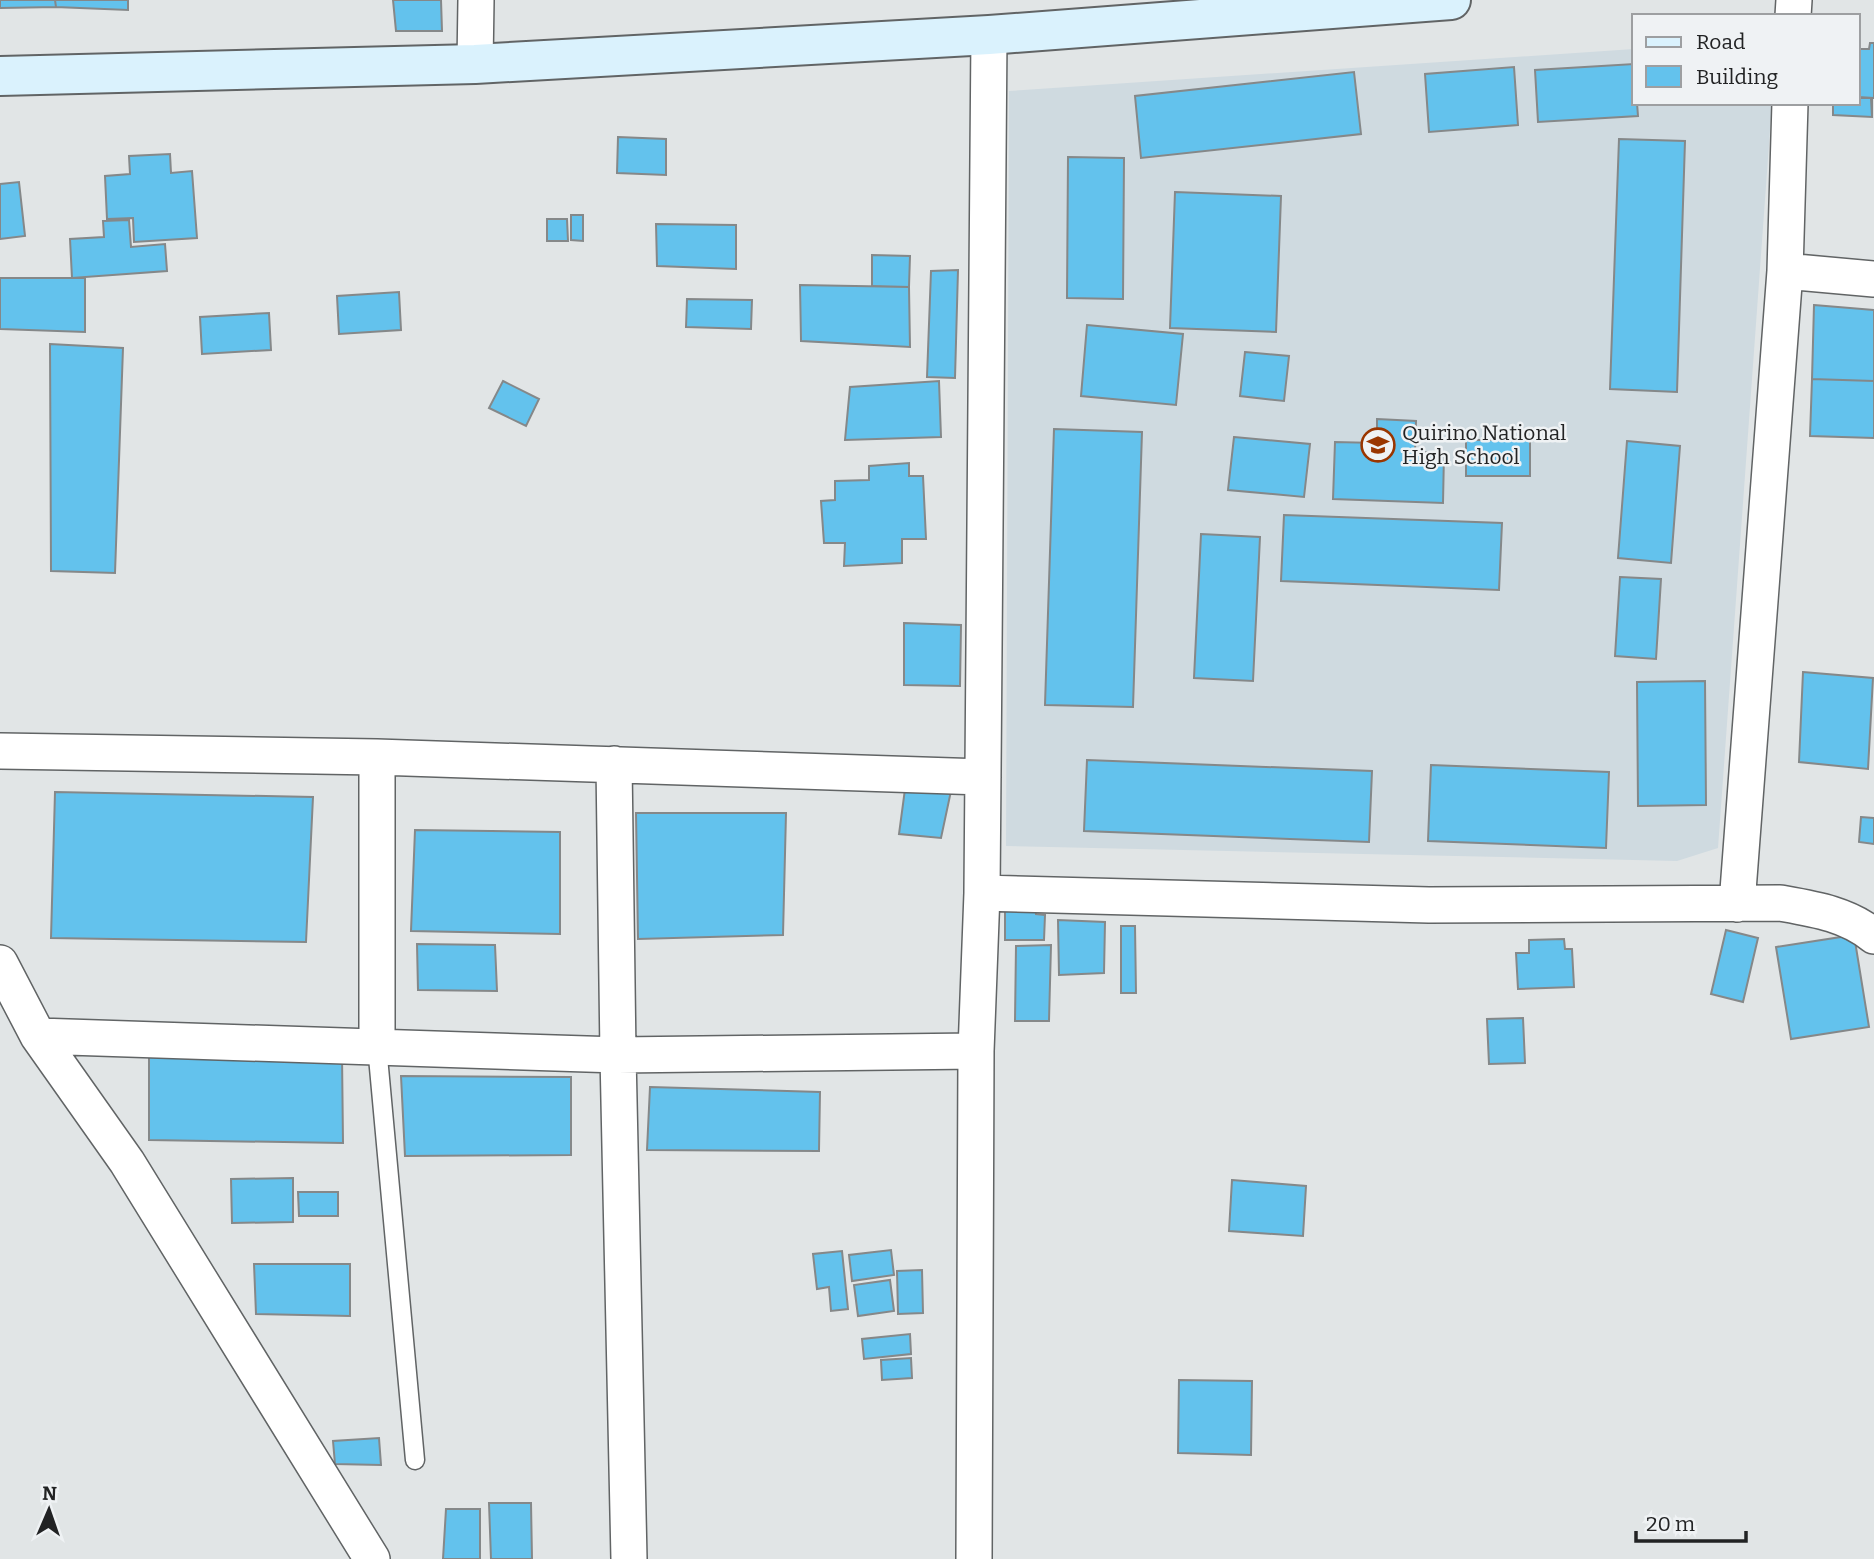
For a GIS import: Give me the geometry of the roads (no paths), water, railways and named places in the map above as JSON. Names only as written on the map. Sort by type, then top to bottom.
[{"type":"main road","points":[[0,76],[475,64],[989,35],[1451,0]]},
{"type":"street","points":[[475,64],[476,0]]},
{"type":"street","points":[[974,1559],[975,1051],[982,893],[989,35]]},
{"type":"street","points":[[1738,904],[1785,271],[1790,105]]},
{"type":"street","points":[[1785,271],[1874,279]]},
{"type":"street","points":[[0,751],[377,757],[983,777]]},
{"type":"street","points":[[377,757],[377,1046]]},
{"type":"street","points":[[614,764],[629,1559]]},
{"type":"street","points":[[982,893],[1429,905],[1780,903],[1844,917],[1874,936]]},
{"type":"street","points":[[0,962],[38,1036],[127,1162],[372,1559]]},
{"type":"street","points":[[38,1036],[618,1055],[975,1051]]},
{"type":"lane","points":[[377,1046],[415,1460]]},
{"type":"place","name":"Quirino National High School","points":[[1378,445]]}]
